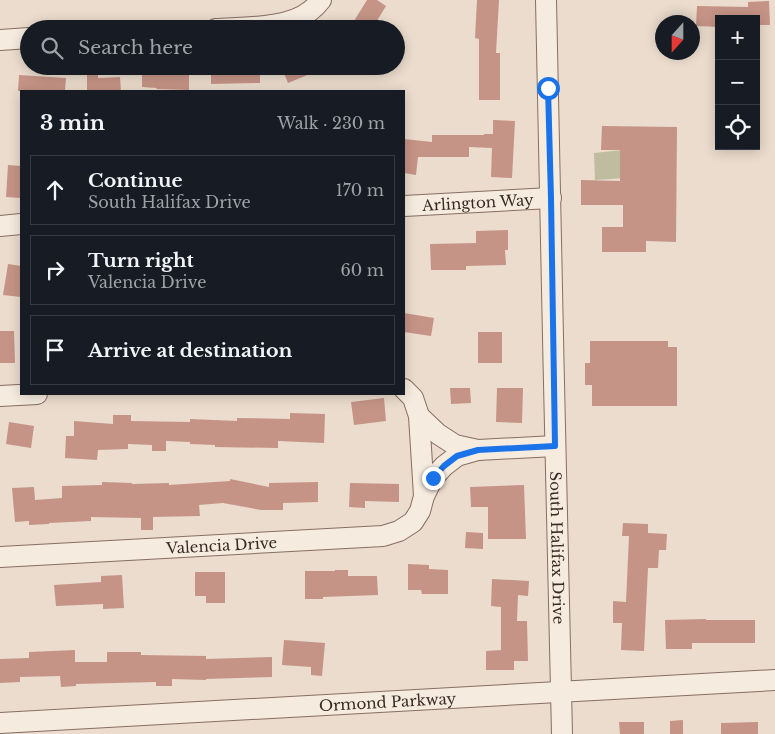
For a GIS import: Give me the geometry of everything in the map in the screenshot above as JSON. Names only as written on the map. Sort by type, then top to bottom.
[{"type":"street","points":[[292,20],[310,12],[321,0]]},
{"type":"street","name":"South Halifax Drive","points":[[546,0],[562,734]]},
{"type":"street","points":[[0,40],[20,39]]},
{"type":"street","name":"Arlington Way","points":[[405,206],[551,198]]},
{"type":"street","points":[[0,226],[20,224]]},
{"type":"street","points":[[405,390],[413,398],[418,416]]},
{"type":"street","points":[[0,396],[20,395]]},
{"type":"street","name":"Valencia Drive","points":[[418,416],[438,434],[455,445],[478,450]]},
{"type":"street","name":"Valencia Drive","points":[[418,416],[424,496]]},
{"type":"street","name":"Valencia Drive","points":[[0,557],[383,536],[399,531],[412,522],[420,511],[424,496],[433,478],[457,456],[478,450],[555,446]]},
{"type":"street","name":"Ormond Parkway","points":[[0,723],[775,680]]},
{"type":"shaded area","points":[[623,150],[625,178],[595,180],[594,153]]},
{"type":"building","points":[[367,0],[377,0],[386,6],[377,20],[355,20]]},
{"type":"building","points":[[477,0],[499,0],[496,53],[500,53],[500,100],[479,100],[479,39],[475,38]]},
{"type":"building","points":[[769,1],[770,25],[760,25],[760,15],[715,15],[715,27],[700,26],[700,15],[697,15],[697,6],[748,7],[748,2]]},
{"type":"building","points":[[19,75],[66,78],[65,90],[18,91]]},
{"type":"building","points":[[87,75],[98,75],[98,78],[120,77],[121,90],[87,90]]},
{"type":"building","points":[[142,75],[189,75],[189,90],[142,87]]},
{"type":"building","points":[[211,75],[260,75],[260,83],[211,84]]},
{"type":"building","points":[[285,75],[308,75],[288,83]]},
{"type":"building","points":[[493,120],[515,121],[512,178],[491,177],[492,148],[469,147],[469,157],[418,157],[416,175],[405,173],[405,139],[432,142],[432,135],[493,134]]},
{"type":"building","points":[[602,126],[677,127],[676,242],[646,241],[646,252],[602,252],[602,227],[623,227],[623,205],[581,205],[581,180],[620,181],[620,150],[601,150]]},
{"type":"building","points":[[8,165],[20,166],[20,198],[6,197]]},
{"type":"building","points":[[508,230],[508,250],[505,250],[506,265],[466,266],[466,270],[431,270],[430,244],[476,243],[476,231]]},
{"type":"building","points":[[8,264],[20,266],[20,297],[3,295]]},
{"type":"building","points":[[405,313],[434,318],[431,336],[405,332]]},
{"type":"building","points":[[0,331],[14,331],[15,363],[0,363]]},
{"type":"building","points":[[478,332],[502,332],[502,363],[478,363]]},
{"type":"building","points":[[590,341],[668,341],[668,347],[677,347],[677,406],[592,406],[592,385],[585,385],[585,363],[590,363]]},
{"type":"building","points":[[450,388],[470,388],[471,403],[451,404]]},
{"type":"building","points":[[497,388],[523,388],[522,423],[496,422]]},
{"type":"building","points":[[384,398],[386,421],[354,425],[351,402]]},
{"type":"building","points":[[290,413],[325,414],[324,443],[278,441],[278,448],[215,447],[215,445],[166,441],[166,451],[152,451],[152,445],[128,444],[128,449],[98,450],[97,460],[65,458],[66,436],[74,436],[74,421],[113,424],[113,415],[131,415],[131,421],[190,422],[190,419],[237,421],[237,418],[290,419]]},
{"type":"building","points":[[9,422],[34,426],[31,448],[6,444]]},
{"type":"building","points":[[230,479],[269,487],[269,483],[318,482],[318,502],[283,503],[283,510],[261,510],[223,503],[199,505],[200,516],[153,517],[153,530],[141,530],[141,518],[91,517],[91,521],[29,525],[29,521],[15,522],[12,488],[34,487],[35,500],[62,498],[62,486],[102,485],[102,482],[132,484],[169,483],[169,485],[230,481]]},
{"type":"building","points":[[350,483],[399,484],[399,502],[365,501],[365,508],[349,507]]},
{"type":"building","points":[[524,485],[526,539],[488,539],[488,507],[471,507],[470,487]]},
{"type":"building","points":[[623,523],[648,524],[648,533],[667,534],[666,550],[659,550],[658,568],[648,568],[644,651],[621,650],[622,623],[613,623],[613,601],[626,602],[629,536],[622,536]]},
{"type":"building","points":[[466,532],[483,533],[483,549],[465,548]]},
{"type":"building","points":[[408,564],[429,565],[429,569],[448,570],[448,594],[422,594],[421,590],[408,590]]},
{"type":"building","points":[[348,570],[348,576],[377,576],[378,595],[305,599],[305,571]]},
{"type":"building","points":[[195,572],[225,572],[225,603],[206,603],[206,596],[195,596]]},
{"type":"building","points":[[122,575],[124,608],[103,609],[103,604],[56,606],[54,585],[101,582],[101,576]]},
{"type":"building","points":[[492,579],[529,581],[528,596],[518,595],[517,621],[527,621],[528,661],[514,661],[514,670],[486,670],[486,651],[501,650],[501,607],[491,606]]},
{"type":"building","points":[[665,620],[755,620],[755,643],[692,643],[692,649],[666,649]]},
{"type":"building","points":[[284,640],[325,643],[322,676],[311,675],[311,667],[282,665]]},
{"type":"building","points":[[75,650],[75,662],[107,662],[107,652],[141,652],[141,655],[206,656],[206,659],[272,657],[272,677],[206,680],[172,679],[172,686],[156,686],[156,682],[76,684],[76,686],[61,687],[60,676],[20,677],[20,682],[0,683],[0,659],[29,658],[29,652]]},
{"type":"building","points":[[683,720],[683,734],[670,734],[670,721]]},
{"type":"building","points":[[619,722],[644,722],[644,734],[620,734]]},
{"type":"building","points":[[758,722],[758,734],[721,734],[721,723]]},
{"type":"route","points":[[433,478],[457,456],[478,450],[555,446],[548,88]]}]
